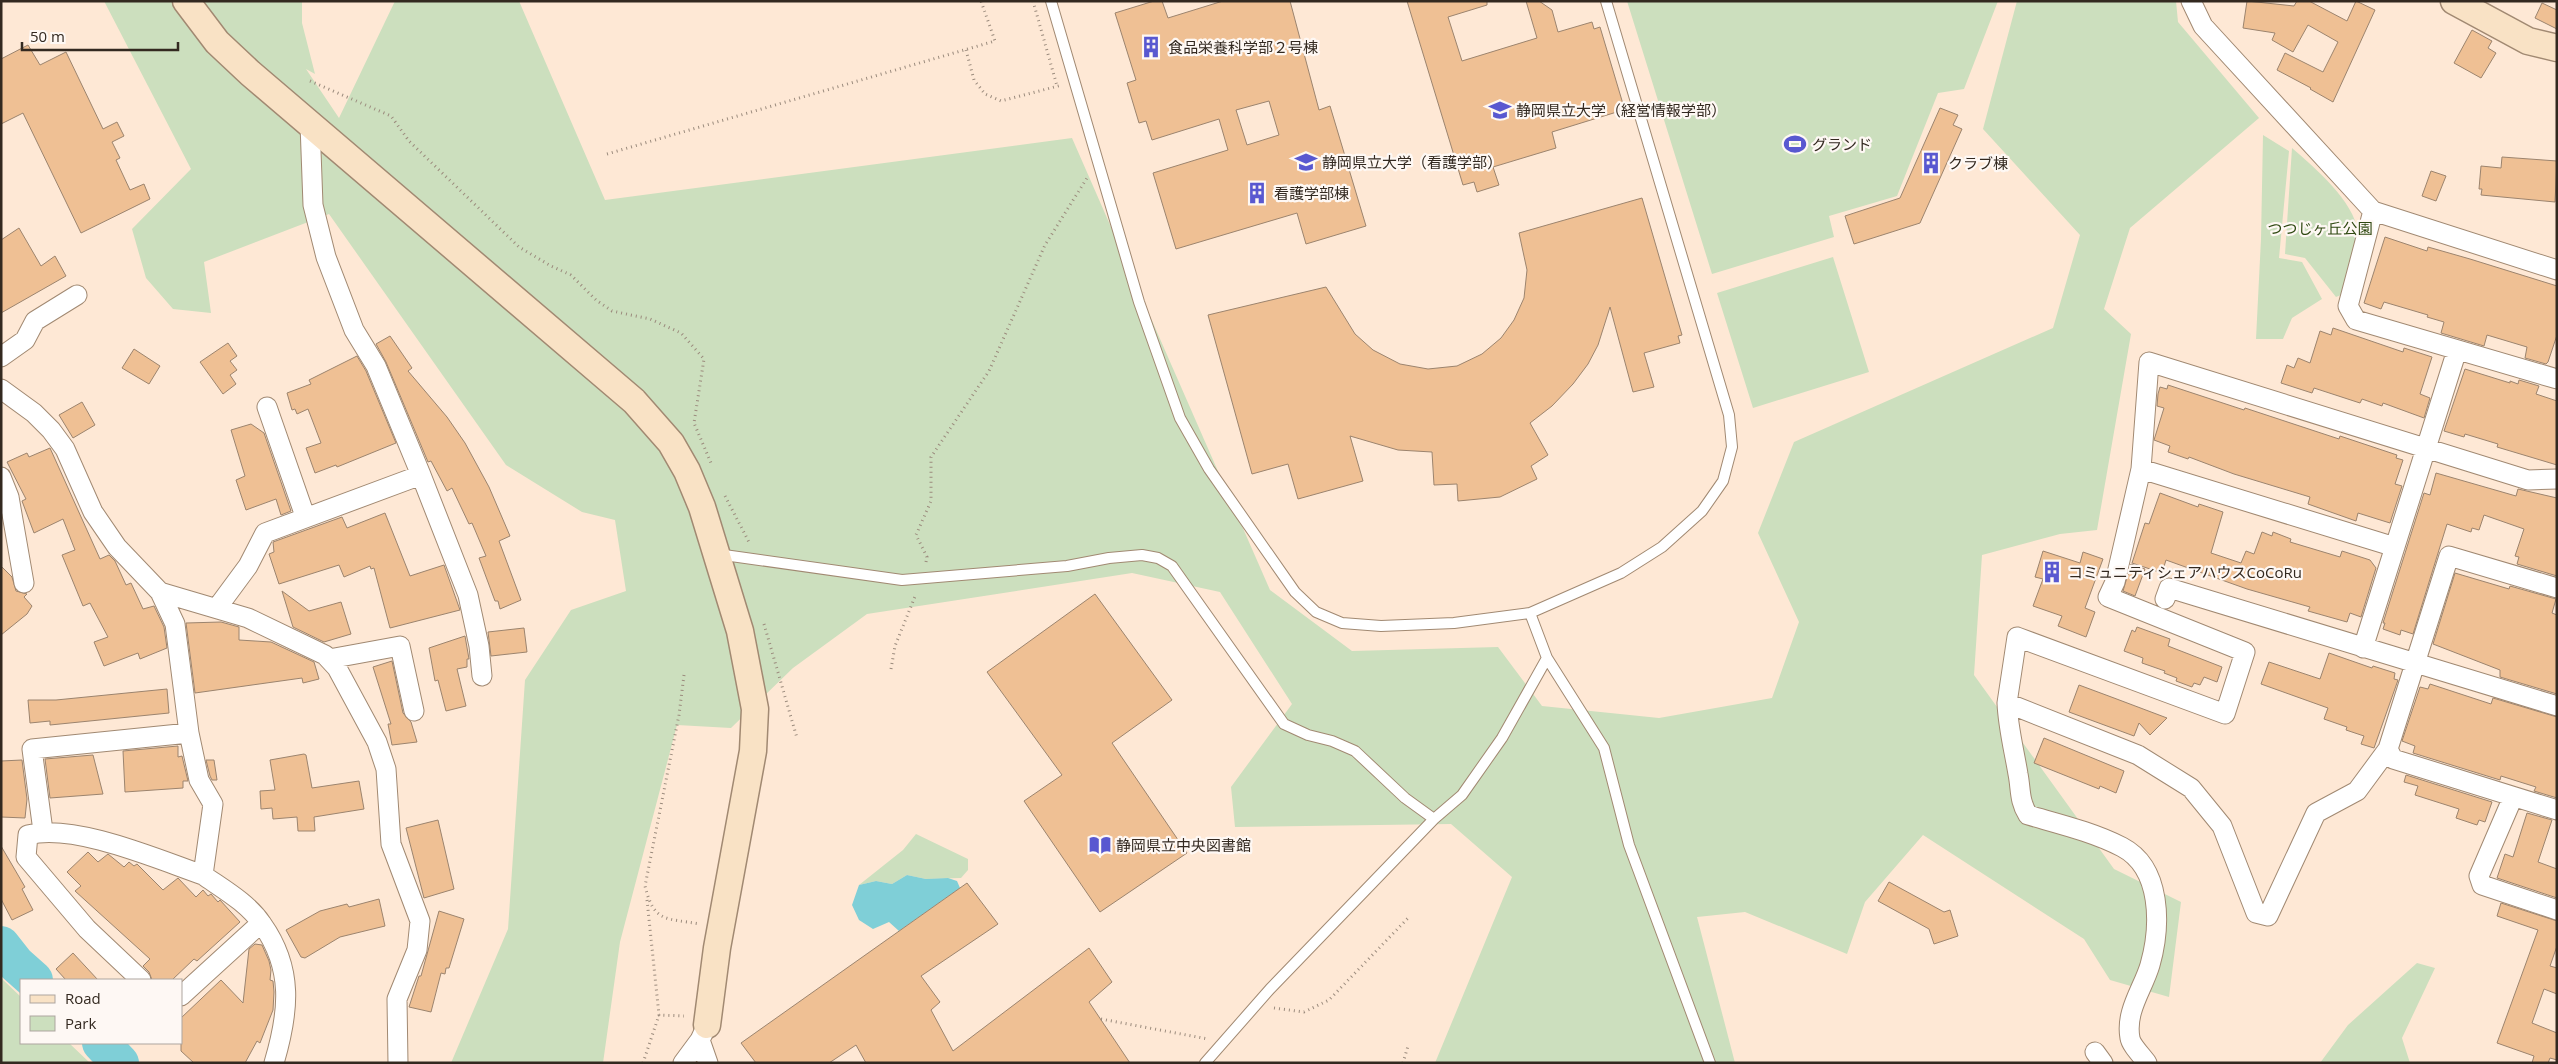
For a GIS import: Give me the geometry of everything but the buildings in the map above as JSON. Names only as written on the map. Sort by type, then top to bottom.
[{"type":"street","points":[[186,1],[217,42],[634,401],[671,443],[688,471],[740,631],[755,709],[753,751],[721,928],[697,1027],[683,1063]]},
{"type":"street","points":[[2190,1],[2203,26],[2373,211],[2557,270]]},
{"type":"street","points":[[2454,1],[2520,38],[2545,47],[2557,48]]},
{"type":"street","points":[[310,124],[313,205],[326,257],[354,330],[376,366],[468,595],[479,646],[482,676]]},
{"type":"street","points":[[2373,211],[2348,306],[2356,320],[2557,379]]},
{"type":"street","points":[[1,358],[25,340],[35,321],[77,295]]},
{"type":"street","points":[[2363,648],[2457,350]]},
{"type":"street","points":[[2147,1063],[2130,1039],[2132,1009],[2150,965],[2154,940],[2155,895],[2142,863],[2123,848],[2083,831],[2028,815],[2020,804],[2018,776],[2008,725],[2007,703],[2017,637],[2225,714],[2245,652],[2108,597],[2115,582],[2141,469],[2149,362],[2528,480],[2557,479]]},
{"type":"street","points":[[2,395],[34,413],[51,430],[65,449],[93,512],[117,547],[160,592],[175,624],[189,733],[199,780],[213,804],[203,875]]},
{"type":"street","points":[[267,407],[305,516]]},
{"type":"street","points":[[2141,469],[2395,547]]},
{"type":"street","points":[[217,608],[248,566],[265,532],[421,474]]},
{"type":"street","points":[[1,477],[24,583]]},
{"type":"street","points":[[2007,703],[2138,754],[2190,788],[2222,826],[2256,913],[2268,916],[2316,813],[2357,791],[2388,749],[2449,556],[2557,588]]},
{"type":"street","points":[[2165,599],[2169,588],[2557,706]]},
{"type":"street","points":[[160,592],[217,608],[286,635],[329,659],[337,668],[377,742],[386,769],[391,844],[420,921],[417,950],[398,999],[398,1063]]},
{"type":"street","points":[[329,659],[400,646],[414,712]]},
{"type":"street","points":[[43,831],[32,749],[189,733]]},
{"type":"street","points":[[2388,749],[2393,759],[2557,810]]},
{"type":"street","points":[[2513,797],[2478,876],[2482,885],[2557,910]]},
{"type":"street","points":[[140,979],[86,928],[26,856],[28,835],[43,831],[109,842],[203,875],[237,899],[262,922],[280,955],[287,988],[284,1028],[274,1063]]},
{"type":"street","points":[[182,995],[262,922]]},
{"type":"street","points":[[697,1027],[708,1063]]},
{"type":"lane","points":[[1051,1],[1139,302],[1180,418],[1209,469],[1296,592],[1316,612],[1342,623],[1381,626],[1454,623],[1530,613],[1621,573],[1662,547],[1702,511],[1723,480],[1732,447],[1726,405],[1606,1]]},
{"type":"lane","points":[[716,554],[902,580],[1067,566],[1117,557],[1142,555],[1158,558],[1172,566],[1284,724],[1308,735],[1332,740],[1355,751],[1405,798],[1434,819]]},
{"type":"lane","points":[[1530,613],[1547,658],[1604,748],[1629,845],[1710,1063]]},
{"type":"lane","points":[[1205,1063],[1262,998],[1434,819],[1462,795],[1502,738],[1547,658]]},
{"type":"path","points":[[607,154],[995,41],[981,1]]},
{"type":"path","points":[[1033,1],[1057,86]]},
{"type":"path","points":[[966,50],[974,80],[985,94],[1001,101],[1074,82]]},
{"type":"path","points":[[310,81],[391,116],[409,141],[501,232],[519,247],[571,276],[596,300],[612,311],[650,318],[668,326],[686,339],[704,359],[694,424],[712,466]]},
{"type":"path","points":[[891,669],[895,646],[922,579],[927,557],[916,535],[930,501],[931,458],[989,371],[1046,245],[1098,161]]},
{"type":"path","points":[[720,489],[737,517],[757,559]]},
{"type":"path","points":[[764,623],[797,738]]},
{"type":"path","points":[[643,1063],[659,1015],[645,886],[679,715],[684,675]]},
{"type":"path","points":[[645,886],[650,905],[661,916],[721,928]]},
{"type":"path","points":[[1262,998],[1275,1009],[1304,1012],[1329,1000],[1409,917]]},
{"type":"path","points":[[659,1015],[697,1027]]},
{"type":"path","points":[[1100,1019],[1223,1042]]},
{"type":"path","points":[[1403,1063],[1408,1046]]},
{"type":"green space","points":[[104,1],[302,1],[302,23],[315,74],[306,69],[339,118],[395,1],[519,1],[605,200],[1072,138],[1270,590],[1352,651],[1498,647],[1542,706],[1659,718],[1772,698],[1799,622],[1758,533],[1794,442],[2053,328],[2080,235],[1983,129],[2017,1],[2176,1],[2178,22],[2259,118],[2130,228],[2104,309],[2131,334],[2097,530],[2060,534],[1982,555],[1974,675],[2114,869],[2181,902],[2169,997],[2110,980],[2084,939],[1923,835],[1865,902],[1847,954],[1745,912],[1697,917],[1735,1063],[1435,1063],[1512,877],[1451,824],[1235,827],[1231,787],[1292,704],[1220,592],[1132,573],[867,614],[793,668],[731,728],[677,725],[620,942],[603,1063],[451,1063],[508,929],[525,680],[571,610],[626,591],[615,520],[582,512],[506,465],[329,214],[204,262],[211,313],[173,309],[146,278],[132,229],[191,169]]},
{"type":"green space","name":"グランド","points":[[1627,1],[1998,1],[1964,89],[1938,93],[1897,196],[1829,216],[1834,237],[1712,274]]},
{"type":"green space","points":[[2263,135],[2289,151],[2279,258],[2302,262],[2322,299],[2292,318],[2283,339],[2256,339],[2261,239]]},
{"type":"green space","name":"つつじヶ丘公園","points":[[2292,148],[2332,185],[2349,208],[2355,220],[2358,232],[2357,248],[2341,295],[2336,297],[2305,258],[2285,254]]},
{"type":"green space","points":[[1833,257],[1869,372],[1753,408],[1717,293]]},
{"type":"green space","points":[[916,834],[968,859],[968,870],[961,878],[926,879],[907,875],[892,884],[876,881],[859,885],[903,850]]},
{"type":"green space","points":[[2417,963],[2435,968],[2402,1038],[2410,1063],[2320,1063],[2348,1025]]},
{"type":"green space","points":[[1,978],[20,996],[20,1044],[70,1044],[90,1063],[1,1063]]},
{"type":"water","points":[[907,875],[926,879],[948,878],[957,881],[960,888],[899,931],[889,922],[873,929],[859,920],[852,905],[859,885],[876,881],[892,884]]},
{"type":"waterway","points":[[1,945],[16,964],[33,979]]},
{"type":"waterway","points":[[102,1044],[120,1063]]},
{"type":"place","name":"食品栄養科学部２号棟","points":[[1151,47]]},
{"type":"place","name":"静岡県立大学（経営情報学部）","points":[[1500,110]]},
{"type":"place","name":"グランド","points":[[1795,144]]},
{"type":"place","name":"静岡県立大学（看護学部）","points":[[1306,162]]},
{"type":"place","name":"クラブ棟","points":[[1931,163]]},
{"type":"place","name":"看護学部棟","points":[[1257,193]]},
{"type":"place","name":"コミュニティシェアハウスCoCoRu","points":[[2052,572]]},
{"type":"place","name":"静岡県立中央図書館","points":[[1100,845]]}]
